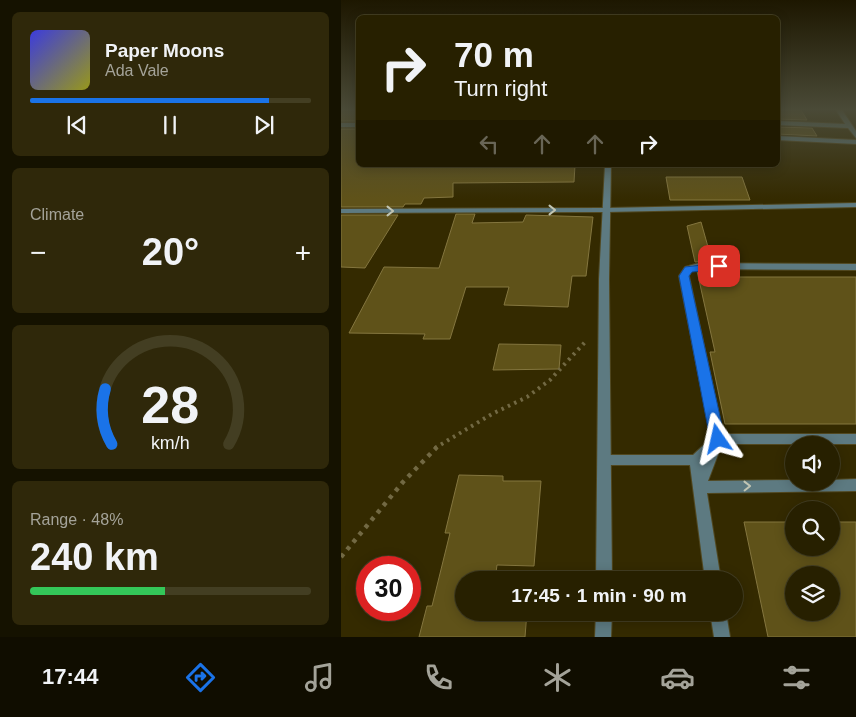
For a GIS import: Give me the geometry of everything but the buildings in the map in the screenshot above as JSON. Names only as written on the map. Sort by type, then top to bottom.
[{"type":"street","points":[[811,140],[856,142]]},
{"type":"street","points":[[604,571],[605,210],[608,167]]},
{"type":"street","points":[[341,211],[605,210],[856,205]]},
{"type":"street","points":[[699,487],[718,439],[684,276],[689,269],[699,266],[856,268]]},
{"type":"street","points":[[605,460],[696,460],[718,439],[856,439]]},
{"type":"street","points":[[696,460],[712,571]]},
{"type":"street","points":[[699,487],[856,485]]},
{"type":"street","points":[[603,637],[604,621]]},
{"type":"street","points":[[719,621],[722,637]]},
{"type":"path","points":[[341,557],[403,482],[435,448],[492,414],[527,397],[550,380],[604,321]]},
{"type":"route","points":[[718,439],[684,276],[689,269],[699,266],[719,266]]}]
